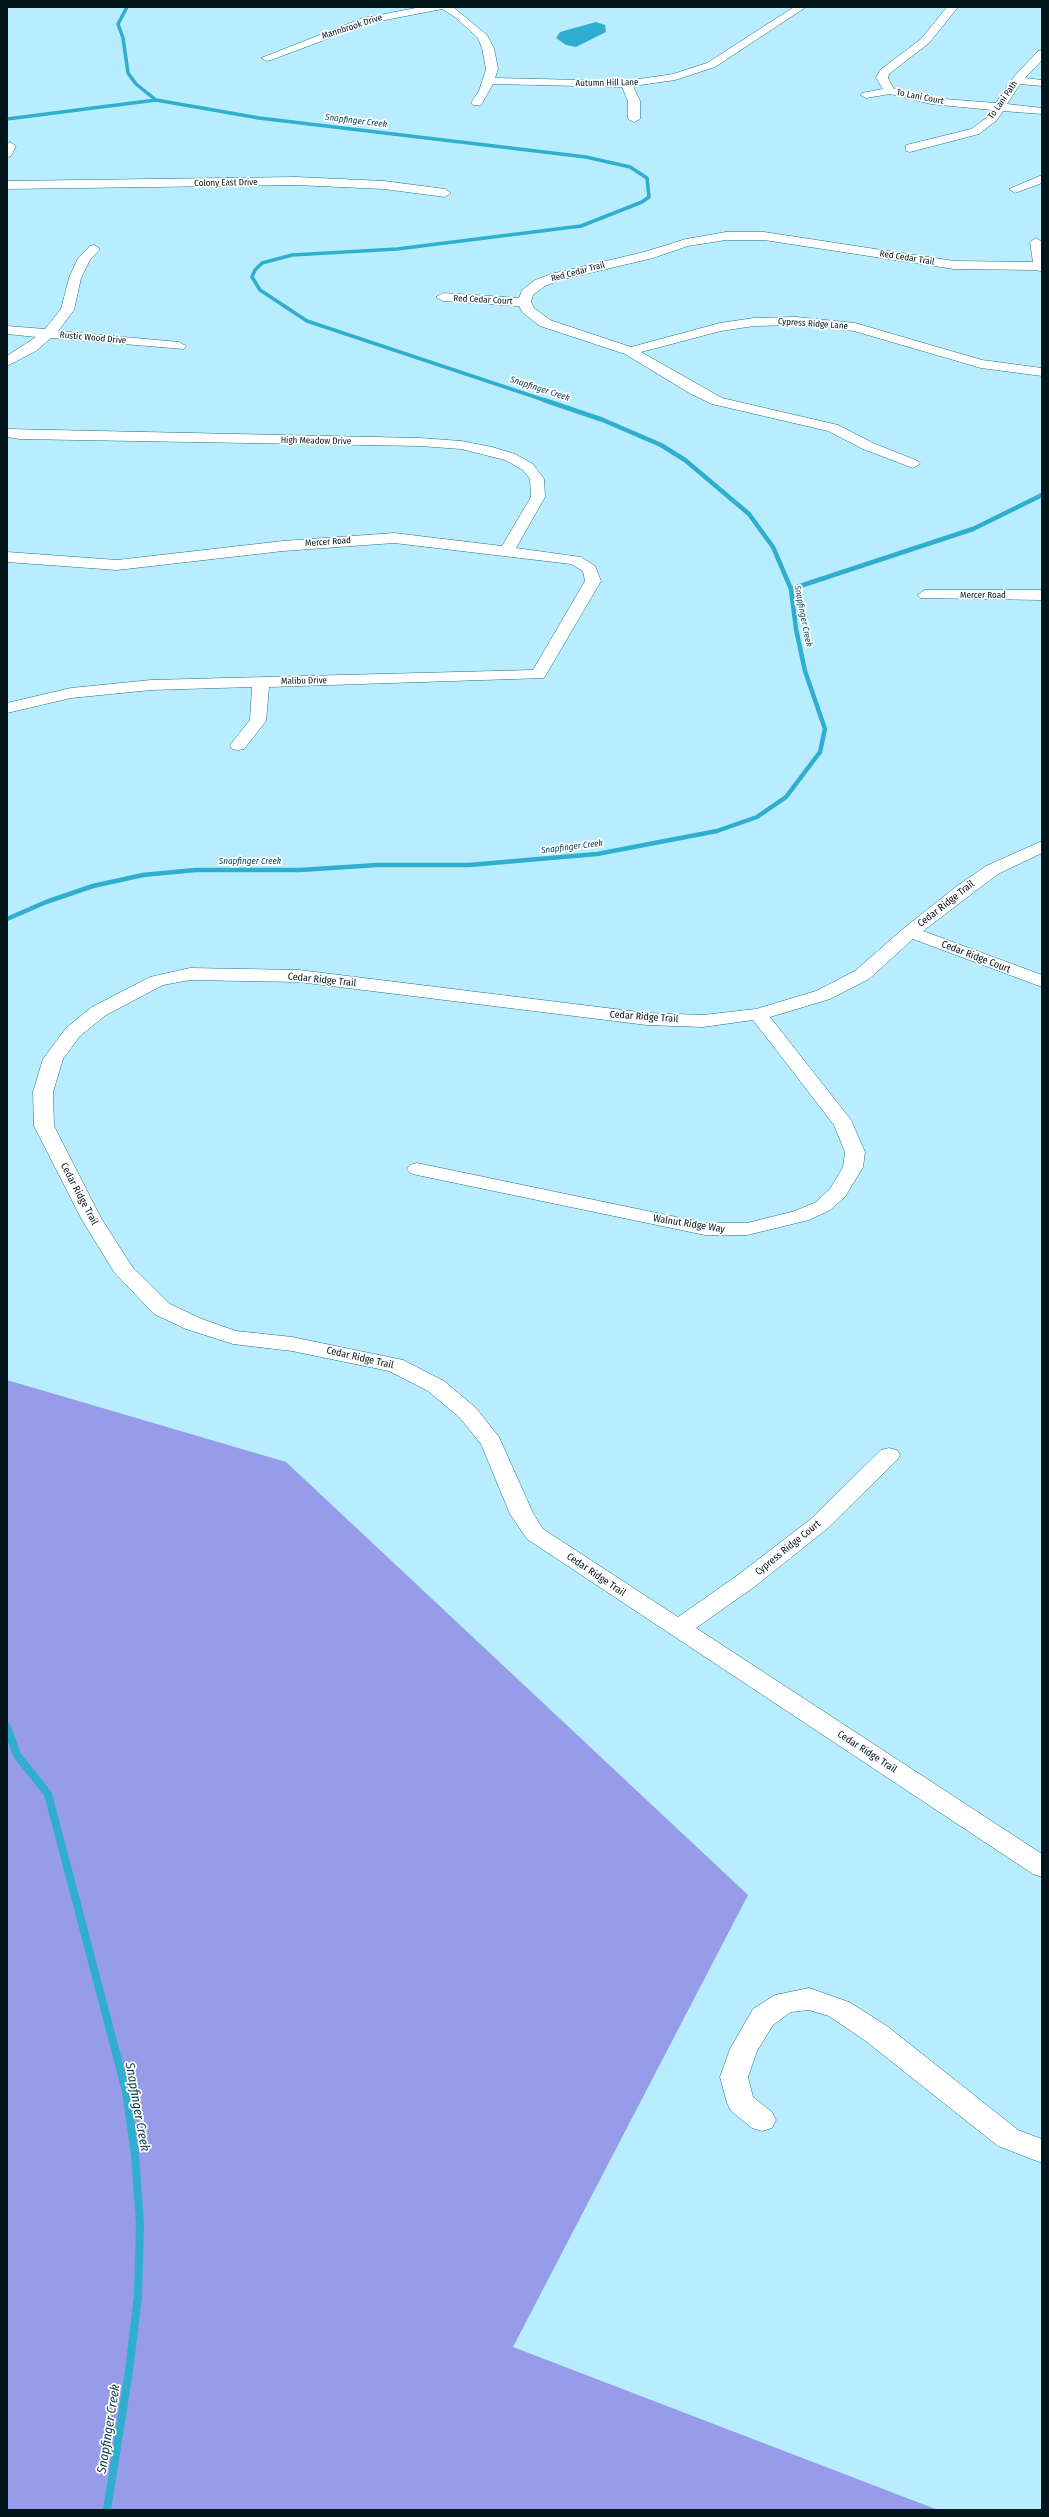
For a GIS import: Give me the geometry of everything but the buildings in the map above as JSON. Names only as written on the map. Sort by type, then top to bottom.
[{"type":"street","name":"Mannbrook Drive","points":[[267,58],[367,20],[439,7]]},
{"type":"street","points":[[446,7],[459,15],[483,38],[488,48],[492,69],[489,81],[477,103]]},
{"type":"street","name":"Autumn Hill Lane","points":[[489,81],[626,84],[675,77],[711,65],[801,7]]},
{"type":"street","name":"To Lani Court","points":[[953,7],[925,41],[884,72],[882,78],[890,91],[931,101],[1042,111]]},
{"type":"street","name":"To Lani Path","points":[[910,148],[975,132],[993,118],[1017,80],[1042,53]]},
{"type":"street","points":[[1017,80],[1042,83]]},
{"type":"street","points":[[626,84],[634,101],[634,119]]},
{"type":"street","points":[[866,94],[890,91]]},
{"type":"street","points":[[1015,189],[1042,180]]},
{"type":"street","name":"Colony East Drive","points":[[7,185],[304,182],[384,185],[445,192]]},
{"type":"street","name":"Red Cedar Trail","points":[[524,302],[526,293],[532,288],[556,277],[648,255],[686,243],[726,236],[764,236],[954,265],[1041,267]]},
{"type":"street","points":[[1036,242],[1041,267]]},
{"type":"street","points":[[7,362],[31,348],[48,334],[67,310],[75,278],[84,258],[94,248]]},
{"type":"street","name":"Red Cedar Court","points":[[443,297],[524,302]]},
{"type":"street","points":[[524,302],[528,310],[545,323],[630,351],[696,392],[717,401],[833,428],[868,446],[914,464]]},
{"type":"street","name":"Cypress Ridge Lane","points":[[630,351],[720,327],[754,322],[796,321],[855,327],[981,364],[1042,372]]},
{"type":"street","name":"Rustic Wood Drive","points":[[7,330],[179,346]]},
{"type":"street","name":"High Meadow Drive","points":[[7,433],[36,436],[420,442],[461,445],[487,450],[510,457],[528,468],[538,479],[538,497],[508,549]]},
{"type":"street","name":"Mercer Road","points":[[7,557],[117,565],[283,546],[394,538],[508,549],[576,560],[590,569],[593,581],[570,620]]},
{"type":"street","name":"Mercer Road","points":[[925,595],[1042,595]]},
{"type":"street","name":"Malibu Drive","points":[[7,708],[71,693],[107,688],[261,682],[538,676],[570,620]]},
{"type":"street","points":[[238,745],[258,722],[261,682]]},
{"type":"street","name":"Cedar Ridge Trail","points":[[1039,1859],[678,1629],[535,1534],[522,1514],[491,1442],[468,1413],[436,1386],[395,1365],[292,1344],[233,1336],[194,1324],[162,1309],[124,1272],[91,1218],[44,1126],[43,1092],[54,1059],[73,1032],[99,1011],[157,981],[190,974],[299,976],[647,1019],[703,1021],[758,1014],[823,995],[862,975],[910,932],[992,870],[1042,846]]},
{"type":"street","name":"Cedar Ridge Court","points":[[910,932],[1042,981]]},
{"type":"street","name":"Walnut Ridge Way","points":[[417,1169],[705,1229],[747,1229],[802,1216],[822,1206],[838,1193],[853,1167],[856,1152],[844,1124],[758,1014]]},
{"type":"street","name":"Cypress Ridge Court","points":[[678,1629],[746,1581],[820,1523],[889,1455]]},
{"type":"street","points":[[762,2120],[741,2103],[734,2077],[744,2049],[763,2016],[785,2002],[809,1999],[839,2009],[877,2034],[1008,2138],[1042,2151]]},
{"type":"shaded area","points":[[596,22],[605,25],[606,32],[576,47],[566,45],[556,38],[560,32]]},
{"type":"shaded area","points":[[7,1380],[286,1462],[748,1895],[513,2347],[938,2510],[7,2510]]},
{"type":"waterway","name":"Snapfinger Creek","points":[[127,7],[118,24],[123,38],[128,73],[136,84],[156,100]]},
{"type":"waterway","points":[[7,119],[156,100]]},
{"type":"waterway","name":"Snapfinger Creek","points":[[156,100],[259,118],[586,157],[630,167],[647,178],[649,197],[642,202],[581,226],[397,249],[292,255],[262,263],[255,270],[252,277],[260,290],[307,321],[544,400]]},
{"type":"waterway","name":"Snapfinger Creek","points":[[544,400],[603,420],[661,445],[685,460],[749,514],[773,547],[791,589]]},
{"type":"waterway","points":[[791,589],[973,529],[1042,495]]},
{"type":"waterway","name":"Snapfinger Creek","points":[[7,919],[46,902],[93,886],[143,875],[195,870],[300,870],[377,865],[469,865],[597,854],[717,831],[757,817],[786,797],[820,752],[825,729],[805,671],[796,629],[791,589]]},
{"type":"waterway","name":"Snapfinger Creek","points":[[7,1727],[17,1755],[48,1794],[126,2091],[135,2155],[140,2224],[138,2296],[129,2371],[107,2510]]}]
